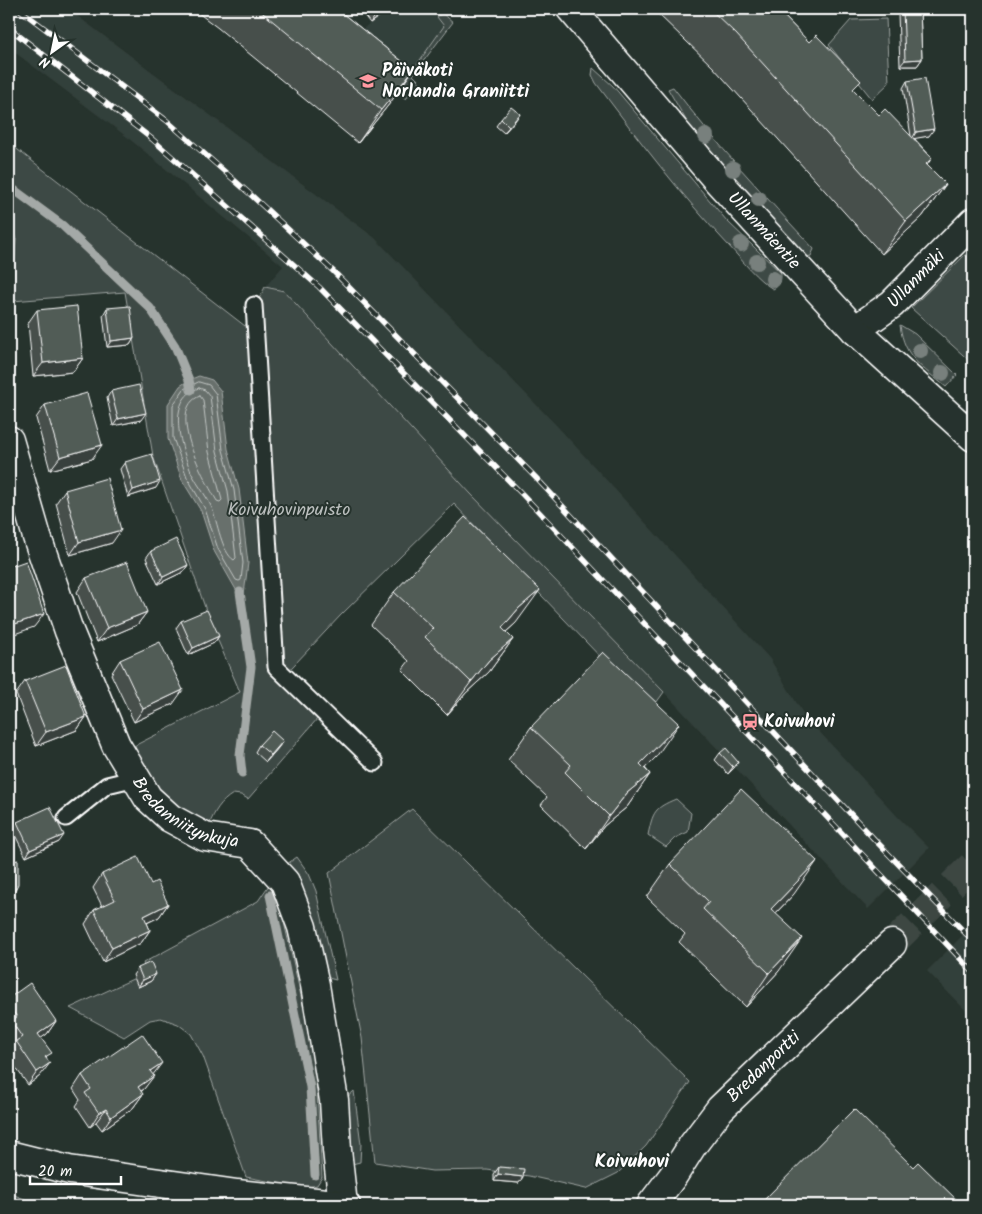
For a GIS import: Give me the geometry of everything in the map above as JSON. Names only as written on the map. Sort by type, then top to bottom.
[{"type":"street","name":"Ullanmäentie","points":[[571,9],[717,180],[855,330],[973,436]]},
{"type":"street","name":"Ullanmäki","points":[[855,330],[892,304],[973,222]]},
{"type":"street","name":"Bredanniitynkuja","points":[[9,440],[37,537],[69,632],[116,745],[148,798],[170,818],[205,837],[250,844],[285,882],[302,927],[315,985],[334,1100],[337,1150],[344,1205]]},
{"type":"street","name":"Bredanportti","points":[[651,1205],[720,1109],[892,944]]},
{"type":"street","points":[[9,1156],[69,1170],[237,1194],[344,1205]]},
{"type":"lane","points":[[254,305],[276,667],[375,763]]},
{"type":"lane","points":[[66,818],[107,786],[136,778]]},
{"type":"shaded area","points":[[9,9],[68,9],[375,238],[558,427],[770,659],[804,715],[929,848],[868,909],[664,692],[471,494],[284,291],[265,287],[283,266],[127,137],[9,48]]},
{"type":"shaded area","name":"Päiväkoti Norlandia Graniitti","points":[[359,9],[431,9],[444,26],[411,74],[406,70],[390,103],[358,143],[316,108],[359,32],[370,23]]},
{"type":"shaded area","points":[[973,925],[973,1018],[927,971]]},
{"type":"green space","points":[[442,13],[453,22],[413,75],[420,82],[406,99],[392,88],[411,73],[444,26],[437,17]]},
{"type":"green space","points":[[886,19],[889,83],[872,99],[829,45],[851,20]]},
{"type":"green space","points":[[593,68],[613,86],[727,221],[781,273],[781,281],[778,286],[773,289],[755,275],[677,187],[596,83],[592,75]]},
{"type":"green space","points":[[673,87],[724,149],[814,249],[811,256],[806,257],[769,221],[691,129],[668,89]]},
{"type":"green space","name":"Koivuhovinpuisto","points":[[9,143],[245,326],[265,287],[284,291],[471,494],[664,692],[651,710],[454,504],[341,615],[279,681],[318,718],[248,799],[241,795],[233,794],[218,807],[209,825],[164,801],[132,747],[240,692],[210,622],[153,456],[125,292],[12,301],[16,239],[9,224]]},
{"type":"green space","points":[[973,247],[973,364],[911,308]]},
{"type":"green space","points":[[900,325],[915,334],[957,375],[946,387],[910,354],[902,336]]},
{"type":"green space","points":[[676,799],[691,813],[688,832],[675,838],[666,847],[648,835],[653,816],[659,808]]},
{"type":"green space","points":[[412,809],[690,1082],[646,1146],[618,1173],[586,1189],[529,1176],[487,1170],[432,1171],[375,1162],[362,1038],[329,873]]},
{"type":"green space","points":[[297,857],[309,874],[316,891],[336,980],[324,977],[298,879],[287,864]]},
{"type":"green space","points":[[269,885],[275,895],[283,918],[305,1013],[316,1077],[322,1177],[317,1185],[304,1188],[246,1177],[203,1056],[191,1034],[178,1024],[161,1018],[150,1020],[124,1037],[70,1008],[135,978],[138,987],[151,981],[143,963],[258,901]]},
{"type":"green space","points":[[354,1091],[361,1144],[360,1162],[352,1164],[344,1100]]},
{"type":"green space","points":[[9,1193],[40,1205],[9,1205]]},
{"type":"water","points":[[199,376],[212,380],[221,391],[228,449],[239,489],[248,563],[243,602],[214,551],[201,511],[182,480],[168,439],[168,404],[180,386]]},
{"type":"building","points":[[258,9],[337,9],[413,70],[381,110]]},
{"type":"building","points":[[710,9],[786,9],[781,13],[809,42],[816,35],[861,81],[853,89],[879,115],[885,109],[932,158],[926,164],[946,184],[906,221],[736,34]]},
{"type":"building","points":[[903,9],[920,9],[922,59],[905,60]]},
{"type":"building","points":[[925,78],[934,129],[916,132],[907,81]]},
{"type":"building","points":[[511,107],[520,114],[509,127],[501,119]]},
{"type":"building","points":[[77,306],[83,358],[43,363],[37,310]]},
{"type":"building","points":[[130,306],[134,338],[111,341],[107,308]]},
{"type":"building","points":[[139,385],[146,413],[118,419],[111,391]]},
{"type":"building","points":[[87,393],[102,445],[60,457],[45,405]]},
{"type":"building","points":[[152,454],[160,481],[133,490],[125,462]]},
{"type":"building","points":[[107,478],[121,530],[79,542],[65,490]]},
{"type":"building","points":[[9,495],[16,523],[9,524]]},
{"type":"building","points":[[465,517],[540,590],[519,608],[502,628],[513,639],[489,660],[471,682],[425,637],[433,628],[394,592]]},
{"type":"building","points":[[176,539],[188,565],[163,577],[151,551]]},
{"type":"building","points":[[26,561],[44,614],[9,626],[9,567]]},
{"type":"building","points":[[127,562],[147,612],[107,628],[86,578]]},
{"type":"building","points":[[207,610],[219,636],[193,648],[181,621]]},
{"type":"building","points":[[160,642],[183,690],[143,709],[120,660]]},
{"type":"building","points":[[603,652],[679,724],[640,764],[650,774],[627,793],[609,816],[565,772],[571,765],[531,727]]},
{"type":"building","points":[[66,665],[86,717],[46,732],[25,681]]},
{"type":"building","points":[[272,731],[283,741],[271,755],[259,745]]},
{"type":"building","points":[[726,748],[738,762],[733,767],[720,753]]},
{"type":"building","points":[[741,789],[817,861],[771,909],[802,938],[769,973],[703,909],[709,902],[670,864]]},
{"type":"building","points":[[50,807],[64,835],[30,850],[17,822]]},
{"type":"building","points":[[138,857],[151,884],[157,881],[168,904],[144,916],[150,930],[112,948],[94,910],[115,900],[102,874]]},
{"type":"building","points":[[18,860],[18,884],[9,898],[9,862]]},
{"type":"building","points":[[151,962],[156,974],[143,980],[138,968]]},
{"type":"building","points":[[30,983],[56,1021],[38,1034],[52,1053],[45,1057],[50,1063],[37,1072],[16,1041],[22,1037],[11,1021],[17,1017],[9,1006],[9,998]]},
{"type":"building","points":[[142,1034],[162,1063],[150,1071],[154,1076],[138,1087],[143,1094],[111,1117],[106,1109],[99,1113],[85,1093],[91,1089],[82,1075]]},
{"type":"building","points":[[854,1109],[913,1167],[918,1162],[962,1205],[759,1205]]},
{"type":"building","points":[[499,1167],[524,1169],[523,1177],[498,1174]]},
{"type":"waterway","points":[[9,186],[62,225],[150,308],[175,346],[189,380],[191,390]]},
{"type":"waterway","points":[[240,592],[251,667],[240,755],[242,773]]},
{"type":"waterway","points":[[270,895],[310,1087],[315,1175]]},
{"type":"tunnel","points":[[892,944],[973,864]]},
{"type":"railway","points":[[19,9],[166,120],[333,271],[539,481],[875,840],[973,941]]},
{"type":"railway","points":[[9,28],[152,139],[319,287],[523,495],[973,972]]},
{"type":"place","name":"Päiväkoti Norlandia Graniitti","points":[[368,81]]},
{"type":"place","name":"Koivuhovi","points":[[750,722]]},
{"type":"district","name":"Koivuhovi","points":[[632,1162]]}]
